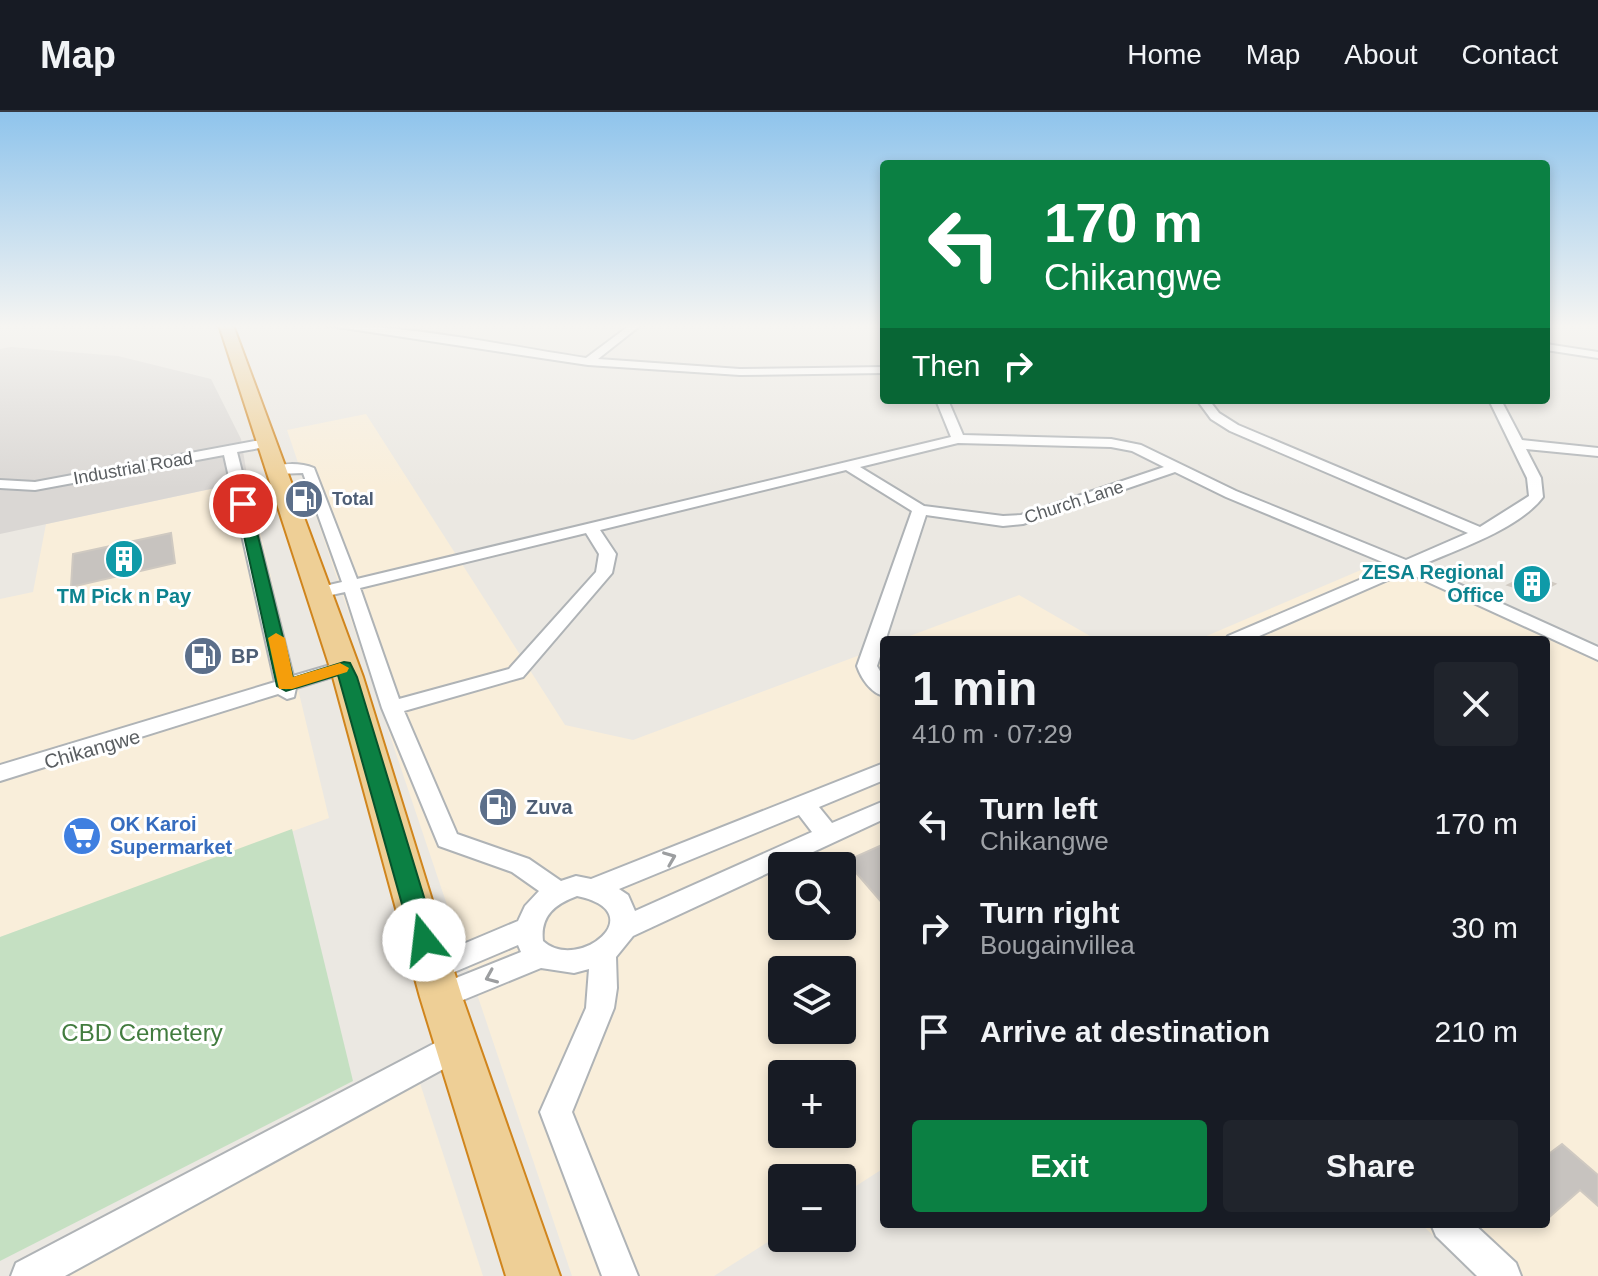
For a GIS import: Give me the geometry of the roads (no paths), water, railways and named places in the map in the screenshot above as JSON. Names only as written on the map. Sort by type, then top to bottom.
[{"type":"highway","points":[[245,379],[346,672],[437,983],[533,1276]]},
{"type":"street","points":[[944,404],[958,439]]},
{"type":"street","points":[[1206,404],[1215,416],[1234,428],[1481,533]]},
{"type":"street","points":[[1244,636],[1481,533],[1529,505],[1536,497],[1534,478],[1497,404]]},
{"type":"street","points":[[318,593],[958,439],[1111,443],[1136,448],[1231,494],[1404,565],[1598,654]]},
{"type":"street","points":[[1518,444],[1598,452]]},
{"type":"street","name":"Industrial Road","points":[[0,484],[35,486],[230,450],[271,456]]},
{"type":"street","points":[[230,450],[286,689]]},
{"type":"street","points":[[271,456],[309,471],[392,708],[448,840],[521,864],[545,878],[557,893]]},
{"type":"street","points":[[848,465],[920,510],[867,666],[870,675],[880,686]]},
{"type":"street","name":"Church Lane","points":[[920,510],[1003,521],[1023,519],[1178,467]]},
{"type":"street","points":[[392,708],[516,673],[604,573],[610,560],[608,548],[590,528]]},
{"type":"street","name":"Chikangwe","points":[[11,770],[44,764],[346,672]]},
{"type":"street","points":[[598,887],[880,773]]},
{"type":"street","points":[[803,803],[828,835]]},
{"type":"street","points":[[624,928],[880,811]]},
{"type":"street","points":[[437,983],[540,956],[569,964],[602,955],[616,943],[624,928],[625,910],[615,895],[598,887],[576,886],[557,893],[533,913],[527,929],[530,944],[540,956]]},
{"type":"street","points":[[437,983],[527,929]]},
{"type":"street","points":[[602,955],[603,994],[591,1027],[562,1085],[556,1112],[620,1276]]},
{"type":"street","points":[[29,1276],[458,1045]]},
{"type":"street","points":[[1452,1228],[1503,1276]]},
{"type":"place","name":"Total","points":[[304,499]]},
{"type":"place","name":"TM Pick n Pay","points":[[124,559]]},
{"type":"place","name":"ZESA Regional Office","points":[[1532,584]]},
{"type":"place","name":"BP","points":[[203,656]]},
{"type":"place","name":"Zuva","points":[[498,807]]},
{"type":"place","name":"OK Karoi Supermarket","points":[[82,836]]},
{"type":"park label","name":"CBD Cemetery","points":[[142,1032]]}]
